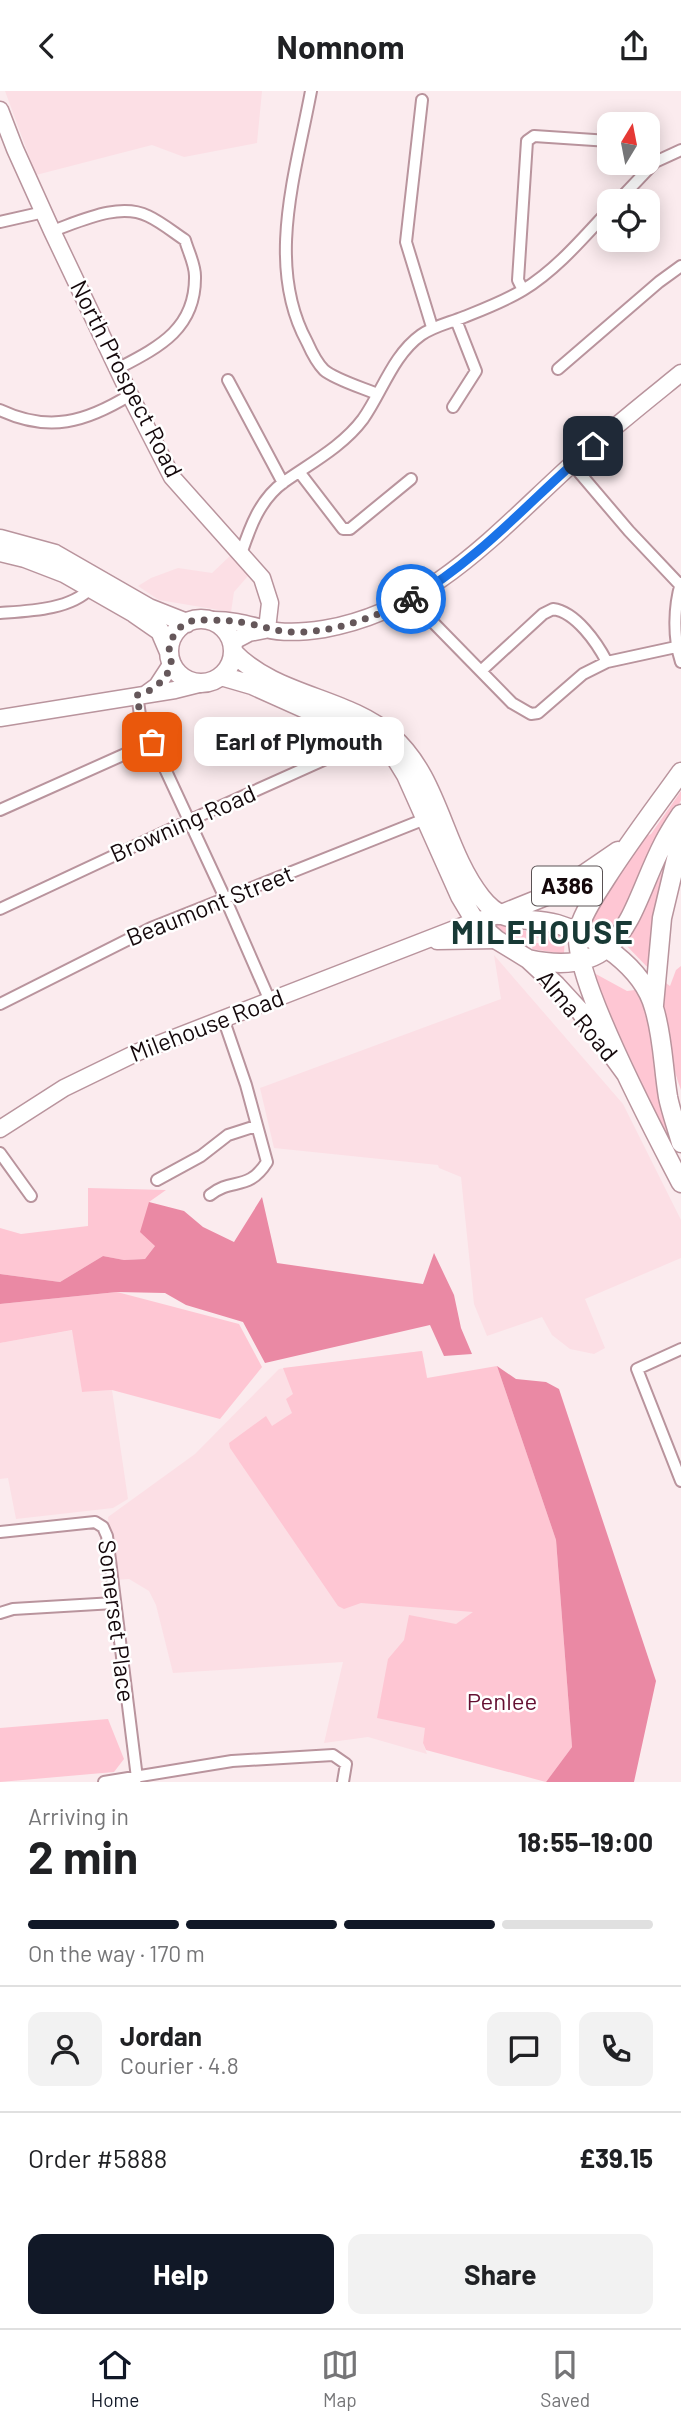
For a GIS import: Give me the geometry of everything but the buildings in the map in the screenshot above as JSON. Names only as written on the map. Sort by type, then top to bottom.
[{"type":"main road","points":[[0,539],[55,554],[149,608],[187,623]]},
{"type":"main road","points":[[0,552],[64,573],[160,631],[170,658],[178,673],[187,679],[203,683],[221,676],[230,665],[232,647],[227,632],[219,625],[198,619],[177,630],[171,640],[170,658]]},
{"type":"main road","points":[[232,647],[258,673],[352,713],[390,734],[407,752],[420,772],[466,876],[481,898],[499,915],[578,930],[608,948],[641,983],[654,1005]]},
{"type":"main road","points":[[221,676],[252,685],[359,732],[382,745],[395,757],[406,775],[460,895],[475,921],[497,940],[528,959]]},
{"type":"main road","name":"A386","points":[[578,930],[590,904],[629,843],[681,772]]},
{"type":"main road","name":"A386","points":[[528,959],[560,964],[581,961],[608,948],[631,916],[664,842],[681,814]]},
{"type":"main road","points":[[681,838],[662,918],[654,1005],[668,1095],[681,1143]]},
{"type":"main road","name":"A386","points":[[499,915],[561,890],[629,843]]},
{"type":"main road","name":"Alma Road","points":[[578,930],[581,961],[626,1074],[681,1183]]},
{"type":"main road","name":"Alma Road","points":[[528,959],[580,1011],[626,1074]]},
{"type":"street","points":[[311,91],[288,215],[285,263],[291,306],[297,324],[324,371],[377,394]]},
{"type":"street","points":[[422,100],[406,242],[432,327]]},
{"type":"street","name":"North Prospect Road","points":[[0,110],[52,231],[172,477],[254,567],[267,587],[270,603],[267,629]]},
{"type":"street","points":[[523,290],[518,280],[527,141],[534,136],[597,140]]},
{"type":"street","points":[[660,160],[681,150]]},
{"type":"street","points":[[629,189],[643,175]]},
{"type":"street","points":[[52,231],[101,214],[125,211],[146,215],[185,240],[196,274],[192,308],[173,334],[149,352],[117,369]]},
{"type":"street","points":[[0,222],[44,212]]},
{"type":"street","points":[[241,554],[250,526],[260,509],[283,483],[300,473],[363,419],[403,353],[417,338],[432,327],[456,320],[523,290],[568,253],[597,223]]},
{"type":"street","points":[[558,369],[681,266]]},
{"type":"street","points":[[453,400],[476,371],[456,320]]},
{"type":"street","points":[[209,620],[223,619],[267,629],[305,632],[379,615],[413,598],[447,577],[474,555],[572,464],[681,373]]},
{"type":"street","points":[[228,380],[283,483]]},
{"type":"street","points":[[0,410],[22,420],[63,423],[103,411],[130,394]]},
{"type":"street","points":[[572,464],[629,531],[680,584],[676,647],[681,662]]},
{"type":"street","points":[[300,473],[343,529],[350,529],[411,479]]},
{"type":"street","points":[[0,613],[60,604],[82,598],[91,589]]},
{"type":"street","points":[[413,598],[420,609],[512,703],[530,714],[538,713],[583,674],[607,662],[676,647]]},
{"type":"street","points":[[482,670],[543,614],[553,609],[569,614],[600,649],[607,662]]},
{"type":"street","points":[[232,647],[249,633],[267,629]]},
{"type":"street","points":[[142,694],[157,685],[170,658]]},
{"type":"street","points":[[0,718],[203,683]]},
{"type":"street","points":[[142,694],[140,715],[270,1001]]},
{"type":"street","name":"Browning Road","points":[[0,909],[348,750],[359,732]]},
{"type":"street","points":[[0,810],[152,742]]},
{"type":"street","name":"Beaumont Street","points":[[0,1004],[150,928],[425,819]]},
{"type":"street","name":"Milehouse Road","points":[[0,1129],[64,1088],[98,1070],[222,1018],[475,921],[499,915]]},
{"type":"street","name":"Milehouse Road","points":[[424,942],[497,940]]},
{"type":"street","points":[[210,1195],[219,1187],[252,1180],[267,1161],[246,1085],[222,1018]]},
{"type":"street","points":[[157,1180],[201,1156],[228,1135],[256,1126]]},
{"type":"street","points":[[0,1153],[31,1196]]},
{"type":"street","points":[[681,1349],[637,1369],[681,1481]]},
{"type":"street","name":"Somerset Place","points":[[0,1532],[99,1523],[103,1527],[107,1536],[137,1778]]},
{"type":"street","points":[[0,1613],[13,1609],[114,1603]]},
{"type":"street","points":[[104,1782],[232,1761],[333,1755],[346,1764],[343,1782]]},
{"type":"shaded area","points":[[5,91],[262,91],[257,143],[184,157],[152,145],[36,175]]},
{"type":"shaded area","points":[[231,555],[248,576],[234,592],[231,612],[159,600],[138,586],[178,568],[212,573]]},
{"type":"shaded area","points":[[494,955],[623,1104],[681,1220],[681,1258],[585,1299],[605,1348],[594,1354],[570,1349],[552,1335],[542,1317],[487,1336],[474,1304],[461,1177],[439,1168],[438,1165],[274,1148],[260,1088],[501,999]]},
{"type":"shaded area","points":[[262,1197],[277,1263],[423,1284],[434,1253],[454,1295],[461,1328],[472,1354],[444,1356],[430,1325],[265,1363],[243,1322],[186,1305],[165,1293],[117,1292],[0,1304],[0,1274],[60,1282],[103,1256],[124,1260],[145,1259],[155,1246],[140,1232],[149,1202],[184,1211],[203,1227],[234,1242]]},
{"type":"shaded area","points":[[73,1330],[82,1392],[112,1390],[128,1499],[113,1508],[16,1519],[8,1478],[0,1479],[0,1343]]},
{"type":"shaded area","points":[[422,1351],[474,1612],[450,1663],[433,1683],[423,1743],[427,1754],[368,1737],[324,1743],[343,1662],[173,1673],[156,1605],[149,1591],[129,1579],[114,1580],[108,1517],[195,1454],[279,1369]]},
{"type":"shaded area","points":[[497,1366],[516,1379],[546,1382],[559,1389],[656,1681],[634,1782],[546,1782],[572,1747],[556,1540]]},
{"type":"green space","points":[[681,791],[681,800],[634,895],[614,927],[611,931],[589,920],[643,838],[651,834]]},
{"type":"green space","points":[[665,865],[651,971],[624,940],[642,913]]},
{"type":"green space","points":[[492,923],[526,931],[526,947],[508,936]]},
{"type":"green space","points":[[533,931],[565,935],[564,954],[532,949],[533,943],[541,941],[541,938],[533,937]]},
{"type":"green space","points":[[681,966],[681,1090],[665,1022],[663,981],[670,986],[676,970]]},
{"type":"green space","points":[[590,973],[627,991],[635,990],[641,1001],[650,1034],[660,1103],[681,1166]]},
{"type":"green space","points":[[88,1188],[166,1190],[149,1202],[155,1246],[145,1259],[124,1260],[103,1256],[60,1282],[0,1274],[0,1228],[21,1234],[88,1226]]},
{"type":"green space","points":[[117,1292],[239,1324],[262,1367],[220,1419],[112,1390],[82,1392],[72,1330],[0,1343],[0,1304]]},
{"type":"green space","name":"Penlee","points":[[422,1351],[427,1378],[497,1366],[556,1540],[572,1747],[546,1782],[426,1750],[423,1743],[425,1728],[377,1718],[388,1659],[404,1640],[409,1615],[456,1624],[473,1612],[361,1603],[344,1609],[338,1606],[230,1448],[229,1443],[266,1416],[272,1426],[292,1413],[286,1399],[293,1394],[283,1368]]},
{"type":"green space","points":[[108,1719],[124,1759],[114,1772],[0,1782],[0,1728]]},
{"type":"way so far","points":[[152,742],[140,715],[137,695],[146,694],[165,676],[172,663],[169,652],[171,640],[177,630],[187,623],[198,619],[223,619],[267,629],[305,632],[379,615],[411,599]]},
{"type":"place","name":"Earl of Plymouth","points":[[152,742]]},
{"type":"district","name":"MILEHOUSE","points":[[543,933]]},
{"type":"route","points":[[411,599],[447,577],[474,555],[593,446]]}]
